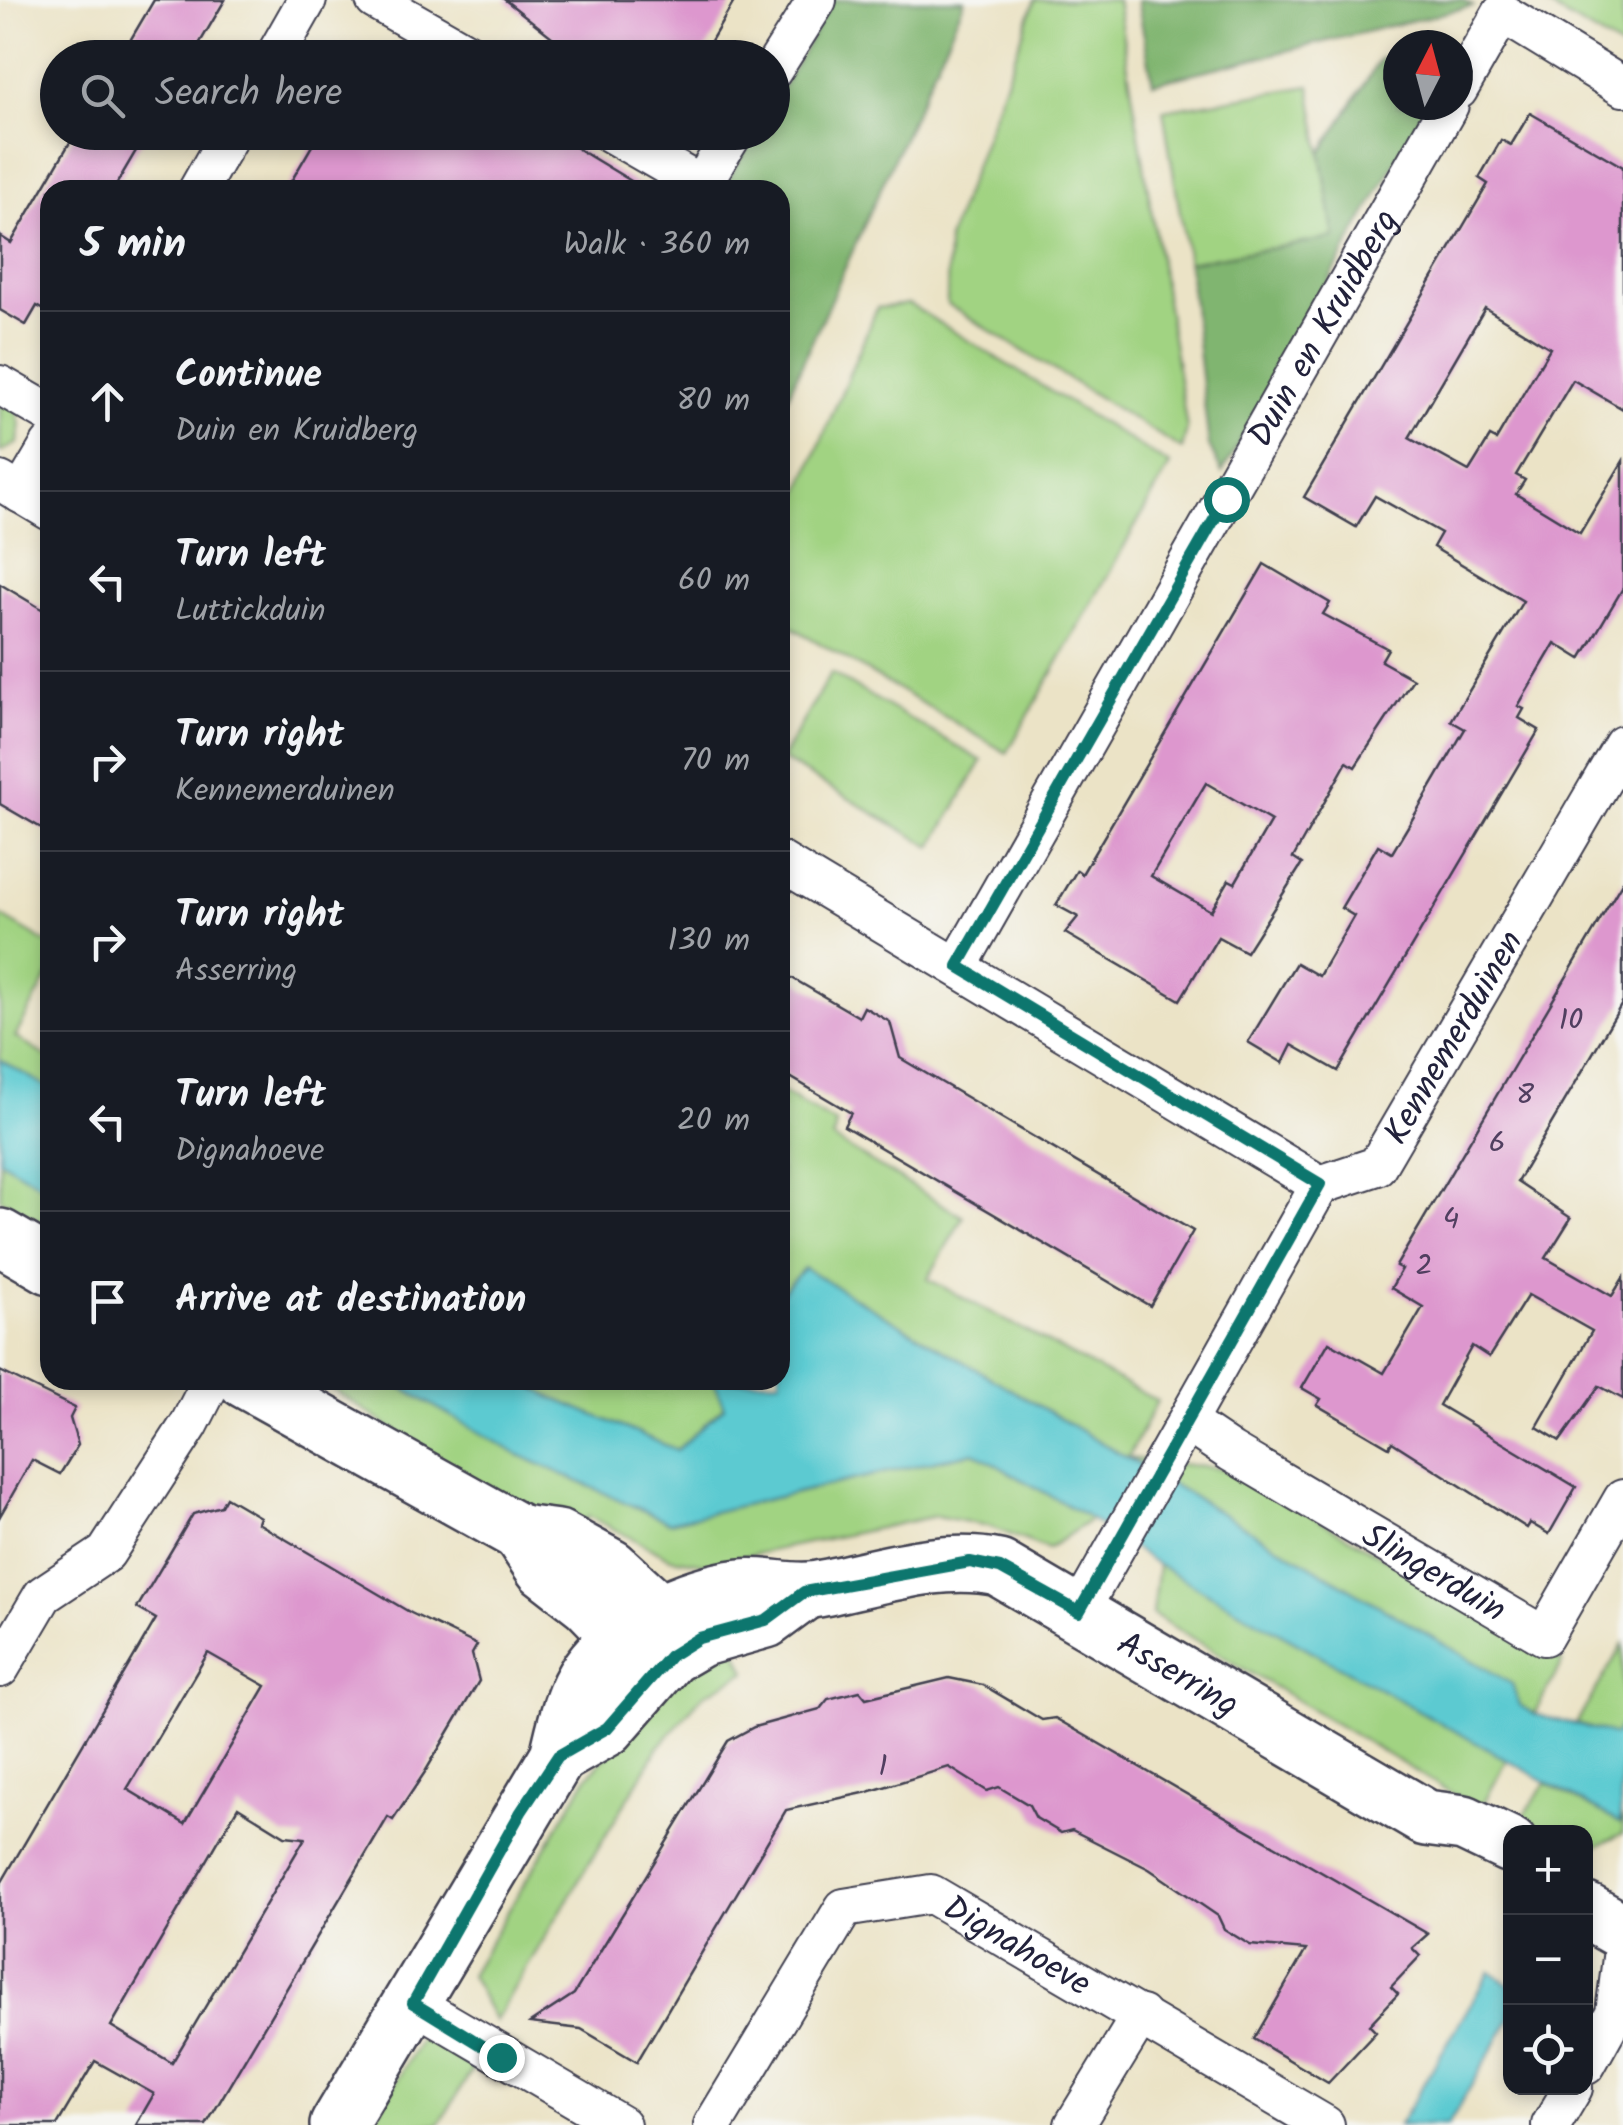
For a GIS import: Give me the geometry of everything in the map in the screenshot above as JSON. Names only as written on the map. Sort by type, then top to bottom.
[{"type":"street","points":[[284,40],[307,0]]},
{"type":"street","points":[[376,0],[446,40]]},
{"type":"street","points":[[790,43],[817,0]]},
{"type":"street","points":[[1473,64],[1502,13],[1623,86]]},
{"type":"street","name":"Duin en Kruidberg","points":[[958,966],[1441,120]]},
{"type":"street","points":[[204,180],[221,150]]},
{"type":"street","points":[[638,150],[686,180]]},
{"type":"street","points":[[704,180],[723,150]]},
{"type":"street","points":[[0,385],[40,408]]},
{"type":"street","points":[[24,496],[40,465]]},
{"type":"street","name":"Kennemerduinen","points":[[1320,1184],[1377,1166],[1623,744]]},
{"type":"street","points":[[790,868],[1320,1184],[1079,1612]]},
{"type":"street","points":[[0,1237],[40,1260]]},
{"type":"street","points":[[0,1668],[43,1595],[106,1553],[207,1390]]},
{"type":"street","points":[[262,1390],[520,1534],[543,1568],[588,1603],[651,1635]]},
{"type":"street","name":"Slingerduin","points":[[1188,1422],[1231,1452],[1544,1636],[1623,1499]]},
{"type":"street","name":"Asserring","points":[[338,2125],[413,2003],[521,1812],[558,1756],[570,1708],[588,1671],[651,1635],[699,1638],[766,1620],[804,1592],[970,1562],[1000,1568],[1426,1818],[1464,1823],[1503,1842]]},
{"type":"street","name":"Asserring","points":[[1426,1818],[1446,1849],[1503,1879]]},
{"type":"street","name":"Dignahoeve","points":[[714,2125],[844,1908],[932,1894],[1326,2125]]},
{"type":"street","points":[[1593,1915],[1623,1932]]},
{"type":"street","points":[[1593,2052],[1615,2012],[1623,1950]]},
{"type":"street","points":[[413,2003],[621,2125]]},
{"type":"street","points":[[1074,2125],[1140,2016]]},
{"type":"street","points":[[1551,2125],[1568,2095]]},
{"type":"green space","points":[[833,0],[965,0],[790,391],[790,180],[728,180],[746,150],[790,150],[790,75]]},
{"type":"green space","points":[[1035,0],[1117,0],[1187,429],[1182,449],[947,304],[948,239]]},
{"type":"green space","points":[[1137,0],[1462,0],[1473,6],[1153,83]]},
{"type":"green space","points":[[1538,0],[1623,0],[1623,50]]},
{"type":"green space","points":[[1383,58],[1383,120],[1419,120],[1222,473],[1209,446],[1188,262],[1335,238],[1321,153]]},
{"type":"green space","points":[[1310,86],[1335,238],[1188,262],[1163,110]]},
{"type":"green space","points":[[909,304],[1170,465],[1007,753],[790,626],[790,515],[877,308]]},
{"type":"green space","points":[[0,400],[16,409],[20,424],[18,443],[0,452]]},
{"type":"green space","points":[[831,673],[982,761],[932,847],[790,764],[790,744]]},
{"type":"green space","points":[[0,915],[40,939],[40,991],[15,1037],[40,1053],[40,1083],[0,1060]]},
{"type":"green space","points":[[790,1097],[836,1124],[833,1139],[963,1217],[928,1279],[1157,1401],[1128,1458],[1234,1470],[1563,1662],[1534,1714],[1518,1705],[1512,1684],[804,1268],[790,1283]]},
{"type":"green space","points":[[0,1160],[40,1184],[40,1222],[0,1199]]},
{"type":"green space","points":[[335,1390],[406,1390],[517,1454],[669,1522],[974,1452],[1091,1519],[1048,1549],[988,1526],[936,1516],[708,1564],[671,1558],[588,1516],[581,1531],[489,1495]]},
{"type":"green space","points":[[539,1390],[718,1390],[724,1406],[677,1450]]},
{"type":"green space","points":[[1158,1565],[1508,1758],[1480,1810],[1152,1614]]},
{"type":"green space","points":[[734,1644],[746,1672],[703,1695],[658,1748],[495,2021],[470,1975],[588,1776],[687,1668]]},
{"type":"green space","points":[[1623,1644],[1623,1721],[1615,1735],[1576,1724]]},
{"type":"green space","points":[[1546,1783],[1620,1823],[1623,1819],[1623,1833],[1593,1848],[1593,1825],[1517,1825]]},
{"type":"green space","points":[[426,2029],[478,2060],[439,2125],[371,2125]]},
{"type":"water","points":[[0,1060],[40,1083],[40,1184],[0,1160]]},
{"type":"water","points":[[804,1268],[1512,1684],[1519,1705],[1534,1714],[1615,1735],[1623,1721],[1620,1823],[1158,1565],[1091,1519],[974,1452],[669,1522],[517,1454],[406,1390],[539,1390],[677,1450],[724,1407],[718,1390],[790,1390],[790,1283]]},
{"type":"water","points":[[1490,1971],[1503,1980],[1503,2032],[1448,2125],[1399,2125]]},
{"type":"building","points":[[154,0],[225,0],[202,40],[130,40]]},
{"type":"building","points":[[505,0],[735,0],[712,40],[550,40],[552,37]]},
{"type":"building","points":[[1530,113],[1623,167],[1623,409],[1573,380],[1516,475],[1525,480],[1516,494],[1580,533],[1623,461],[1623,588],[1581,659],[1555,643],[1518,706],[1524,709],[1519,718],[1539,730],[1338,1071],[1292,1045],[1283,1063],[1248,1042],[1296,963],[1319,976],[1354,916],[1341,908],[1378,845],[1392,853],[1410,823],[1465,729],[1451,721],[1523,601],[1433,547],[1441,533],[1375,496],[1356,527],[1304,497],[1488,184],[1479,178],[1501,140],[1511,145]],"holes":[[[1485,308],[1550,348],[1496,440],[1490,437],[1469,471],[1409,438]]]},
{"type":"building","points":[[65,150],[136,150],[119,180],[48,180]]},
{"type":"building","points":[[309,150],[580,150],[629,180],[292,180]]},
{"type":"building","points":[[40,193],[40,308],[37,306],[26,325],[0,310],[0,236],[11,243]]},
{"type":"building","points":[[1264,564],[1330,603],[1323,614],[1388,649],[1381,661],[1413,679],[1355,767],[1347,762],[1293,858],[1302,864],[1246,952],[1218,937],[1180,1000],[1065,933],[1078,917],[1056,905],[1077,870],[1082,874]],"holes":[[[1206,783],[1271,821],[1235,883],[1229,880],[1211,911],[1151,876]]]},
{"type":"building","points":[[0,584],[40,608],[40,827],[0,804]]},
{"type":"building","points":[[1623,881],[1623,1002],[1517,1182],[1571,1218],[1546,1258],[1612,1296],[1623,1278],[1623,1399],[1599,1386],[1560,1441],[1537,1427],[1592,1331],[1528,1295],[1489,1357],[1472,1346],[1439,1405],[1576,1487],[1549,1534],[1530,1523],[1527,1528],[1392,1442],[1389,1447],[1317,1405],[1321,1399],[1302,1388],[1329,1342],[1384,1373],[1423,1307],[1391,1288],[1402,1269],[1396,1266]]},
{"type":"building","points":[[790,977],[859,1017],[864,1007],[890,1022],[900,1058],[1193,1231],[1150,1306],[844,1126],[851,1113],[790,1077]]},
{"type":"building","points":[[0,1371],[75,1408],[70,1418],[78,1445],[60,1474],[32,1460],[0,1516]]},
{"type":"building","points":[[226,1497],[260,1517],[258,1523],[411,1613],[477,1645],[472,1654],[479,1681],[393,1820],[388,1817],[206,2125],[136,2125],[154,2094],[95,2061],[57,2125],[0,2125],[0,1885],[156,1619],[137,1608],[193,1514],[221,1506]],"holes":[[[208,1653],[266,1686],[185,1824],[127,1789]],[[238,1807],[285,1836],[305,1838],[172,2063],[111,2026]]]},
{"type":"building","points":[[949,1678],[983,1685],[1042,1720],[1055,1718],[1428,1934],[1412,1948],[1420,1956],[1391,1987],[1398,1994],[1369,2025],[1376,2032],[1328,2083],[1254,2039],[1306,1950],[1250,1945],[1224,1929],[1218,1916],[1149,1869],[1072,1830],[1061,1833],[1036,1818],[1029,1805],[999,1787],[987,1791],[949,1767],[868,1792],[786,1810],[637,2062],[581,2029],[530,2023],[574,1994],[728,1741],[754,1727],[820,1709],[828,1699],[860,1691],[866,1698]]},
{"type":"route","points":[[501,2057],[413,2003],[521,1812],[558,1756],[607,1728],[670,1656],[699,1638],[766,1620],[804,1592],[970,1562],[1000,1568],[1079,1612],[1320,1184],[958,966],[1226,499]]}]
